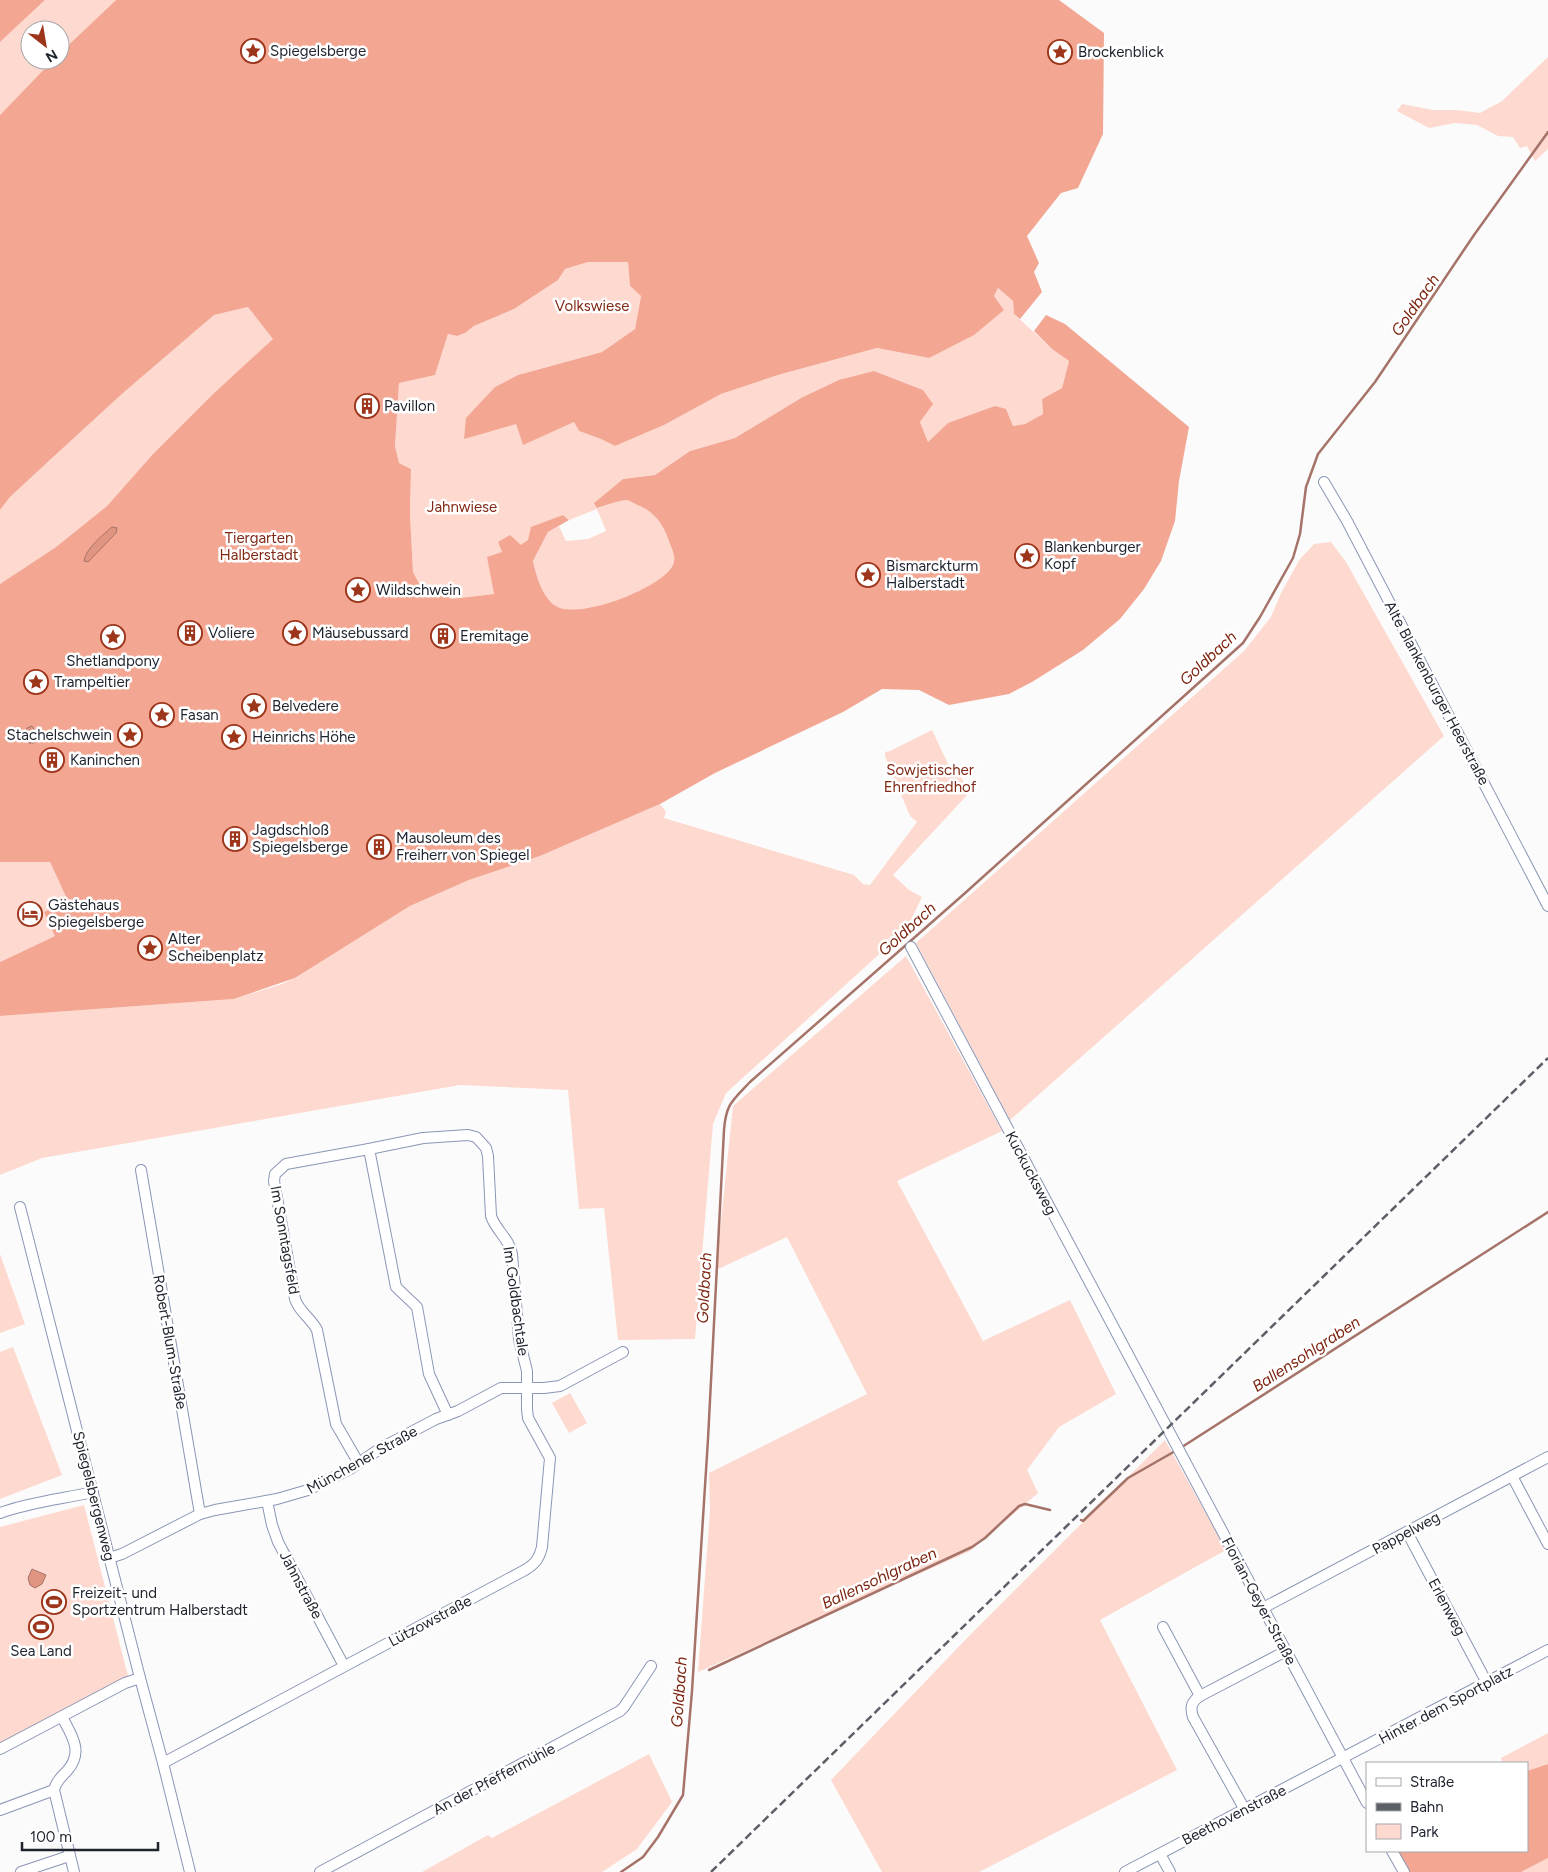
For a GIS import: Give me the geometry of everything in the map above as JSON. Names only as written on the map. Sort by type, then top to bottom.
[{"type":"street","name":"Alte Blankenburger Heerstraße","points":[[1324,482],[1347,521],[1548,906]]},
{"type":"street","name":"Kuckucksweg","points":[[911,947],[1152,1399]]},
{"type":"street","name":"Im Goldbachtale","points":[[369,1148],[423,1138],[468,1135],[482,1142],[486,1148],[491,1216],[494,1225],[510,1246],[512,1254],[519,1340],[527,1371],[527,1389]]},
{"type":"street","points":[[369,1148],[396,1286],[417,1307],[429,1374],[448,1415]]},
{"type":"street","name":"Im Sonntagsfeld","points":[[358,1462],[336,1424],[317,1330],[314,1324],[297,1306],[274,1181],[275,1174],[286,1164],[369,1148]]},
{"type":"street","name":"Robert-Blum-Straße","points":[[141,1170],[200,1514]]},
{"type":"street","name":"Spiegelsbergenweg","points":[[20,1207],[190,1872]]},
{"type":"street","points":[[527,1389],[560,1386],[623,1352]]},
{"type":"street","name":"Münchener Straße","points":[[109,1558],[122,1554],[200,1514],[267,1501],[308,1490],[350,1468],[381,1448],[501,1388],[527,1389]]},
{"type":"street","name":"Lützowstraße","points":[[163,1763],[534,1564],[540,1557],[542,1547],[550,1458],[528,1418],[527,1389]]},
{"type":"street","name":"Florian-Geyer-Straße","points":[[1152,1399],[1366,1801]]},
{"type":"street","name":"Pappelweg","points":[[1263,1608],[1548,1457]]},
{"type":"street","points":[[1512,1476],[1548,1544]]},
{"type":"street","points":[[0,1513],[22,1506],[93,1492]]},
{"type":"street","name":"Jahnstraße","points":[[267,1501],[278,1542],[344,1666]]},
{"type":"street","name":"Erlenweg","points":[[1407,1532],[1487,1683]]},
{"type":"street","points":[[1163,1628],[1200,1696]]},
{"type":"street","name":"Hinter dem Sportplatz","points":[[1344,1759],[1548,1650]]},
{"type":"street","points":[[1245,1810],[1193,1718],[1192,1705],[1194,1700],[1200,1696],[1286,1651]]},
{"type":"street","name":"An der Pfeffermühle","points":[[320,1872],[620,1711],[651,1666]]},
{"type":"street","points":[[0,1749],[125,1683],[140,1678]]},
{"type":"street","points":[[62,1717],[74,1743],[76,1757],[52,1790],[74,1872]]},
{"type":"street","name":"Beethovenstraße","points":[[1125,1872],[1344,1759]]},
{"type":"street","points":[[0,1810],[52,1790]]},
{"type":"street","points":[[1393,1852],[1404,1872]]},
{"type":"street","points":[[1160,1854],[1170,1872]]},
{"type":"street","points":[[21,1872],[69,1856]]},
{"type":"green space","points":[[0,0],[45,0],[24,20],[20,20],[20,23],[0,42]]},
{"type":"green space","points":[[45,0],[116,0],[70,44],[70,20],[24,20]]},
{"type":"green space","name":"Tiergarten Halberstadt","points":[[116,0],[1059,0],[1104,33],[1103,134],[1078,188],[1061,193],[1027,236],[1039,263],[1034,272],[1042,292],[1020,319],[1014,314],[1013,301],[998,288],[994,296],[1004,310],[974,335],[929,358],[877,348],[778,375],[721,394],[664,425],[615,446],[579,431],[574,422],[523,445],[516,424],[464,439],[466,418],[495,387],[518,375],[602,352],[635,329],[641,296],[630,286],[628,262],[588,262],[565,269],[558,280],[514,309],[474,326],[465,333],[457,336],[448,334],[435,375],[399,383],[395,446],[399,463],[411,469],[410,514],[413,572],[421,587],[435,593],[444,593],[451,599],[494,594],[487,557],[502,552],[498,542],[510,535],[521,545],[528,540],[531,527],[563,515],[569,520],[548,532],[533,561],[538,579],[546,596],[554,605],[565,609],[598,606],[618,600],[653,583],[666,574],[673,565],[674,560],[665,531],[658,520],[644,508],[627,500],[597,508],[594,503],[623,479],[655,475],[690,451],[735,438],[801,398],[839,380],[874,371],[923,390],[933,404],[920,422],[928,442],[948,423],[995,406],[1006,409],[1013,426],[1025,424],[1043,414],[1042,399],[1062,388],[1069,361],[1052,349],[1034,331],[1046,315],[1065,324],[1189,427],[1179,481],[1175,521],[1161,561],[1144,589],[1120,619],[1083,650],[1009,694],[949,705],[919,690],[882,689],[843,712],[715,773],[660,804],[540,856],[469,880],[410,906],[295,978],[234,999],[0,1016],[0,962],[55,936],[44,912],[68,901],[50,862],[0,862],[0,584],[56,547],[107,506],[153,454],[212,395],[273,339],[248,307],[214,315],[123,393],[10,497],[0,510],[0,115],[43,70],[70,70],[70,44]]},
{"type":"green space","points":[[20,23],[20,70],[43,70],[0,115],[0,42]]},
{"type":"green space","points":[[1548,57],[1548,149],[1535,161],[1527,146],[1520,148],[1513,137],[1498,136],[1477,125],[1455,123],[1429,128],[1397,111],[1402,104],[1433,110],[1457,110],[1480,113],[1502,101]]},
{"type":"green space","points":[[628,261],[630,286],[641,296],[635,329],[602,352],[518,375],[495,387],[516,424],[523,444],[574,422],[579,431],[615,446],[664,425],[721,394],[778,375],[877,348],[929,358],[1004,310],[994,296],[998,288],[1013,301],[1014,314],[1052,349],[1069,361],[1062,388],[1042,399],[1043,414],[1025,424],[1013,426],[1006,409],[948,423],[928,442],[920,422],[932,404],[923,390],[874,371],[801,398],[735,438],[690,451],[655,475],[623,479],[594,503],[598,508],[628,500],[644,508],[654,516],[665,531],[674,555],[673,566],[666,575],[636,593],[580,610],[564,609],[553,605],[543,591],[533,561],[548,532],[559,526],[566,541],[588,539],[606,531],[597,509],[569,520],[563,515],[521,546],[498,542],[502,552],[491,576],[494,594],[451,599],[444,593],[435,593],[421,587],[413,572],[410,514],[411,469],[399,463],[395,446],[399,382],[435,375],[448,334],[457,336],[465,333],[474,326],[514,309],[558,280],[565,269],[588,262]]},
{"type":"green space","points":[[248,307],[274,339],[212,395],[153,454],[107,506],[56,547],[0,584],[0,510],[10,497],[123,393],[214,315]]},
{"type":"green space","points":[[1331,542],[1346,562],[1444,736],[1010,1120],[916,943],[1244,651],[1271,617],[1281,593],[1300,559],[1314,544]]},
{"type":"green space","name":"Sowjetischer Ehrenfriedhof","points":[[932,730],[950,768],[955,765],[969,793],[893,875],[909,890],[922,897],[909,924],[896,939],[726,1093],[713,1124],[695,1339],[618,1340],[604,1208],[579,1209],[568,1090],[460,1085],[42,1158],[0,1175],[0,1016],[234,999],[282,984],[295,978],[410,906],[469,880],[540,856],[660,804],[666,812],[664,818],[854,875],[863,884],[870,885],[917,822],[910,816],[885,752]]},
{"type":"green space","points":[[0,862],[50,862],[68,901],[55,936],[0,962]]},
{"type":"green space","points":[[906,956],[1002,1131],[897,1181],[983,1341],[1070,1300],[1116,1394],[1059,1427],[1027,1470],[1038,1493],[970,1551],[698,1672],[710,1510],[709,1473],[867,1394],[787,1237],[716,1270],[733,1106]]},
{"type":"green space","points":[[0,1254],[25,1324],[0,1333]]},
{"type":"green space","points":[[13,1347],[62,1475],[0,1499],[0,1352]]},
{"type":"green space","points":[[570,1393],[587,1423],[569,1433],[552,1403]]},
{"type":"green space","points":[[1165,1440],[1226,1550],[1100,1620],[1177,1770],[979,1872],[882,1872],[831,1780],[969,1636]]},
{"type":"green space","name":"Freizeit- und Sportzentrum Halberstadt","points":[[84,1505],[128,1676],[0,1745],[0,1527]]},
{"type":"green space","points":[[1548,1733],[1548,1764],[1528,1771],[1528,1762],[1503,1762],[1501,1758]]},
{"type":"green space","points":[[649,1754],[672,1802],[637,1849],[602,1872],[422,1872],[488,1835],[492,1838]]},
{"type":"green space","points":[[1548,1764],[1548,1858],[1521,1872],[1409,1872],[1399,1852],[1528,1852],[1528,1771]]},
{"type":"green space","points":[[1548,1858],[1548,1872],[1521,1872]]},
{"type":"shaded area","points":[[112,527],[117,528],[116,533],[88,562],[84,561],[91,547]]},
{"type":"shaded area","points":[[32,726],[38,737],[34,743],[29,743],[24,736],[27,728]]},
{"type":"shaded area","points":[[32,1569],[46,1575],[42,1584],[35,1588],[30,1585],[28,1578]]},
{"type":"waterway","name":"Goldbach","points":[[621,1872],[643,1857],[658,1837],[683,1795],[692,1691],[708,1439],[724,1130],[728,1108],[750,1082],[964,894],[1243,643],[1293,558],[1300,534],[1306,487],[1318,454],[1375,382],[1474,235],[1548,132]]},
{"type":"waterway","name":"Ballensohlgraben","points":[[1182,1447],[1548,1212]]},
{"type":"waterway","name":"Ballensohlgraben","points":[[1081,1520],[1083,1521],[1128,1478],[1177,1450]]},
{"type":"waterway","name":"Ballensohlgraben","points":[[709,1670],[972,1547],[985,1538],[1019,1506],[1025,1504],[1050,1510]]},
{"type":"railway","points":[[711,1872],[1548,1058]]},
{"type":"place","name":"Spiegelsberge","points":[[253,51]]},
{"type":"place","name":"Brockenblick","points":[[1060,52]]},
{"type":"place","name":"Pavillon","points":[[367,406]]},
{"type":"place","name":"Blankenburger Kopf","points":[[1027,556]]},
{"type":"place","name":"Bismarckturm Halberstadt","points":[[868,575]]},
{"type":"place","name":"Wildschwein","points":[[358,590]]},
{"type":"place","name":"Voliere","points":[[190,633]]},
{"type":"place","name":"Mäusebussard","points":[[295,633]]},
{"type":"place","name":"Eremitage","points":[[443,636]]},
{"type":"place","name":"Shetlandpony","points":[[113,637]]},
{"type":"place","name":"Trampeltier","points":[[36,682]]},
{"type":"place","name":"Belvedere","points":[[254,706]]},
{"type":"place","name":"Fasan","points":[[162,715]]},
{"type":"place","name":"Stachelschwein","points":[[130,735]]},
{"type":"place","name":"Heinrichs Höhe","points":[[234,737]]},
{"type":"place","name":"Kaninchen","points":[[52,760]]},
{"type":"place","name":"Jagdschloß Spiegelsberge","points":[[235,839]]},
{"type":"place","name":"Mausoleum des Freiherr von Spiegel","points":[[379,847]]},
{"type":"place","name":"Gästehaus Spiegelsberge","points":[[30,914]]},
{"type":"place","name":"Alter Scheibenplatz","points":[[150,948]]},
{"type":"place","name":"Freizeit- und Sportzentrum Halberstadt","points":[[54,1602]]},
{"type":"place","name":"Sea Land","points":[[41,1627]]},
{"type":"park label","name":"Volkswiese","points":[[592,306]]},
{"type":"park label","name":"Jahnwiese","points":[[462,507]]}]
